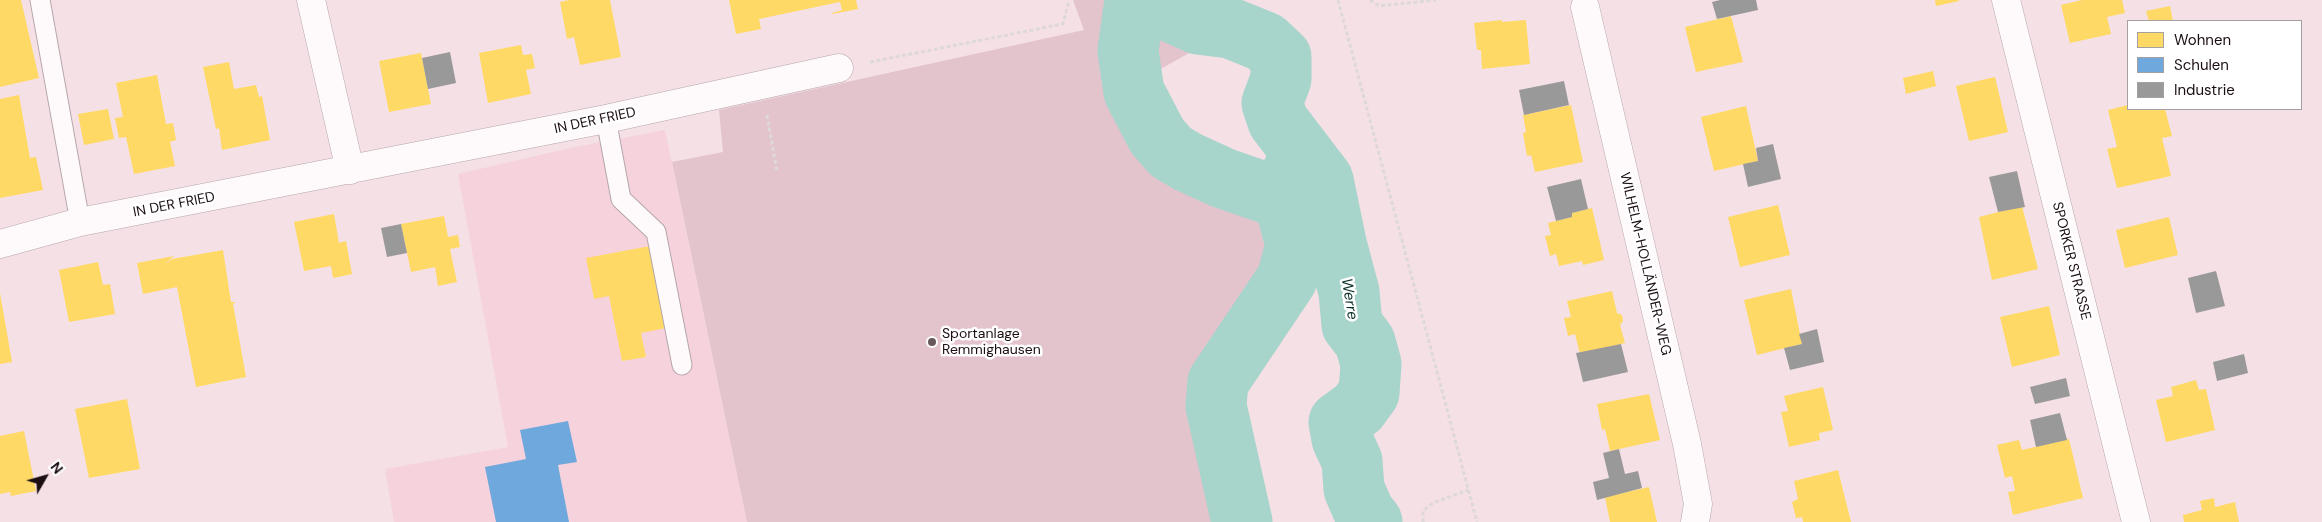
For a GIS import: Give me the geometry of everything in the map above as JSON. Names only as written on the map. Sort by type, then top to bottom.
[{"type":"street","points":[[311,0],[350,170]]},
{"type":"street","name":"SPORKER STRASSE","points":[[2006,0],[2136,522]]},
{"type":"street","name":"WILHELM-HOLLÄNDER-WEG","points":[[1585,4],[1687,444],[1698,504],[1695,522]]},
{"type":"street","name":"IN DER FRIED","points":[[0,244],[80,222],[606,119],[839,68]]},
{"type":"lane","points":[[40,0],[80,222]]},
{"type":"lane","points":[[606,119],[621,199],[656,232],[682,365]]},
{"type":"path","points":[[839,68],[1063,24],[1069,0]]},
{"type":"path","points":[[1338,0],[1477,522]]},
{"type":"path","points":[[1370,0],[1379,6],[1436,0]]},
{"type":"path","points":[[762,85],[777,172]]},
{"type":"path","points":[[1423,522],[1423,512],[1433,504],[1468,490]]},
{"type":"shaded area","name":"Sportanlage Remmighausen","points":[[1073,0],[1197,0],[1223,34],[1157,71],[1161,119],[1296,183],[1312,268],[1234,396],[1261,522],[747,522],[672,162],[723,152],[719,110],[1084,30]]},
{"type":"shaded area","points":[[665,130],[747,522],[394,522],[385,469],[508,447],[458,174],[570,148]]},
{"type":"building: Wohnen","points":[[0,0],[21,0],[39,78],[0,87]]},
{"type":"building: Wohnen","points":[[569,0],[610,0],[621,57],[580,65],[574,37],[567,39],[560,2]]},
{"type":"building: Wohnen","points":[[729,0],[856,0],[858,9],[832,14],[842,10],[840,2],[759,19],[761,29],[736,34]]},
{"type":"building: Wohnen","points":[[1935,0],[1959,0],[1959,1],[1936,6]]},
{"type":"building: Wohnen","points":[[2082,0],[2122,0],[2125,13],[2107,17],[2111,34],[2070,43],[2061,5]]},
{"type":"building: Wohnen","points":[[2170,6],[2173,20],[2149,20],[2146,11]]},
{"type":"building: Wohnen","points":[[1731,16],[1743,62],[1696,72],[1685,27]]},
{"type":"building: Wohnen","points":[[1502,20],[1502,22],[1526,20],[1530,64],[1482,69],[1481,50],[1477,50],[1474,23]]},
{"type":"building: Wohnen","points":[[521,45],[523,55],[532,54],[535,68],[526,70],[531,94],[488,103],[479,53]]},
{"type":"building: Wohnen","points":[[421,53],[431,104],[389,112],[379,61]]},
{"type":"building: Wohnen","points":[[229,62],[234,89],[256,85],[259,97],[262,96],[270,140],[222,150],[219,128],[216,129],[203,67]]},
{"type":"building: Wohnen","points":[[1933,71],[1936,86],[1906,94],[1903,78]]},
{"type":"building: Wohnen","points":[[157,75],[166,124],[173,123],[176,140],[170,142],[175,166],[134,174],[126,137],[119,138],[115,118],[123,117],[116,83]]},
{"type":"building: Wohnen","points":[[1995,77],[2008,132],[1969,141],[1956,86]]},
{"type":"building: Wohnen","points":[[19,95],[30,158],[36,157],[43,190],[0,198],[0,99]]},
{"type":"building: Wohnen","points":[[1571,105],[1583,162],[1535,172],[1531,155],[1527,156],[1523,133],[1526,132],[1523,115]]},
{"type":"building: Wohnen","points":[[2127,105],[2127,110],[2165,110],[2172,136],[2162,138],[2171,176],[2117,188],[2107,149],[2117,147],[2108,110]]},
{"type":"building: Wohnen","points":[[1746,106],[1758,161],[1714,171],[1701,117]]},
{"type":"building: Wohnen","points":[[108,109],[114,139],[84,145],[78,114]]},
{"type":"building: Wohnen","points":[[1778,205],[1790,255],[1740,267],[1728,217]]},
{"type":"building: Wohnen","points":[[2022,206],[2038,269],[1992,280],[1979,217]]},
{"type":"building: Wohnen","points":[[1592,208],[1604,260],[1583,265],[1582,261],[1559,266],[1556,254],[1550,256],[1545,236],[1551,235],[1548,223],[1572,217],[1572,213]]},
{"type":"building: Wohnen","points":[[334,214],[339,243],[346,241],[352,274],[333,278],[331,266],[304,271],[294,222]]},
{"type":"building: Wohnen","points":[[444,216],[448,237],[458,235],[460,247],[450,249],[457,282],[438,286],[435,267],[411,272],[401,224]]},
{"type":"building: Wohnen","points":[[2169,217],[2178,255],[2125,268],[2116,230]]},
{"type":"building: Wohnen","points":[[650,246],[666,328],[641,333],[646,357],[622,361],[609,296],[594,299],[586,258]]},
{"type":"building: Wohnen","points":[[223,250],[231,302],[236,302],[233,304],[246,377],[196,387],[177,287],[143,294],[137,263],[174,256],[164,265],[172,259]]},
{"type":"building: Wohnen","points":[[98,262],[103,285],[110,284],[115,314],[69,322],[59,270]]},
{"type":"building: Wohnen","points":[[1791,289],[1802,344],[1757,355],[1744,300]]},
{"type":"building: Wohnen","points":[[1612,291],[1617,313],[1622,315],[1623,321],[1620,325],[1625,343],[1580,354],[1575,334],[1568,336],[1564,318],[1571,317],[1567,301]]},
{"type":"building: Wohnen","points":[[0,293],[12,362],[0,364]]},
{"type":"building: Wohnen","points":[[2049,306],[2060,355],[2012,367],[2000,317]]},
{"type":"building: Wohnen","points":[[2196,380],[2199,390],[2206,389],[2215,430],[2166,442],[2156,400],[2173,396],[2171,387]]},
{"type":"building: Wohnen","points":[[1823,387],[1833,430],[1819,433],[1820,440],[1789,447],[1781,412],[1788,411],[1784,396]]},
{"type":"building: Wohnen","points":[[1649,394],[1660,440],[1610,451],[1605,429],[1602,430],[1597,404]]},
{"type":"building: Wohnen","points":[[127,399],[140,469],[89,478],[75,409]]},
{"type":"building: Wohnen","points":[[24,431],[36,491],[11,496],[10,492],[0,494],[0,436]]},
{"type":"building: Wohnen","points":[[2069,439],[2083,498],[2013,515],[2008,492],[2015,491],[2012,476],[2005,478],[1997,445],[2019,440],[2022,450]]},
{"type":"building: Wohnen","points":[[1838,470],[1851,522],[1803,522],[1802,517],[1796,518],[1792,502],[1798,499],[1794,481]]},
{"type":"building: Wohnen","points":[[1649,487],[1657,522],[1610,522],[1605,497]]},
{"type":"building: Wohnen","points":[[2214,498],[2215,507],[2235,502],[2239,522],[2184,522],[2183,515],[2202,510],[2200,501]]},
{"type":"building: Schulen","points":[[568,421],[577,462],[558,465],[569,522],[496,522],[485,467],[526,459],[520,430]]},
{"type":"building: Industrie","points":[[1720,0],[1756,0],[1758,10],[1717,19],[1712,2]]},
{"type":"building: Industrie","points":[[450,52],[456,83],[428,89],[422,58]]},
{"type":"building: Industrie","points":[[1564,81],[1569,105],[1524,115],[1519,90]]},
{"type":"building: Industrie","points":[[1773,144],[1781,179],[1748,187],[1743,164],[1758,161],[1756,148]]},
{"type":"building: Industrie","points":[[2017,171],[2025,207],[1998,212],[1989,177]]},
{"type":"building: Industrie","points":[[1581,179],[1588,209],[1572,213],[1572,217],[1556,221],[1547,187]]},
{"type":"building: Industrie","points":[[401,224],[407,253],[387,257],[381,228]]},
{"type":"building: Industrie","points":[[2216,271],[2225,306],[2196,313],[2188,278]]},
{"type":"building: Industrie","points":[[1817,329],[1824,362],[1790,370],[1784,348],[1802,344],[1799,334]]},
{"type":"building: Industrie","points":[[1621,344],[1628,372],[1583,382],[1576,353]]},
{"type":"building: Industrie","points":[[2244,354],[2248,373],[2217,381],[2213,362]]},
{"type":"building: Industrie","points":[[2066,378],[2070,396],[2035,404],[2030,387]]},
{"type":"building: Industrie","points":[[2060,413],[2067,440],[2036,447],[2030,420]]},
{"type":"building: Industrie","points":[[1619,449],[1625,474],[1638,471],[1642,488],[1597,500],[1593,482],[1609,478],[1603,453]]},
{"type":"waterway","name":"Werre","points":[[1135,0],[1128,51],[1134,92],[1157,136],[1171,152],[1188,162],[1223,178],[1275,196],[1286,207],[1296,245],[1287,279],[1218,382],[1216,406],[1242,522]]},
{"type":"waterway","name":"Werre","points":[[1155,0],[1167,10],[1198,24],[1230,28],[1265,42],[1281,57],[1281,79],[1272,103],[1278,121],[1323,180],[1336,243],[1349,292],[1352,325],[1365,342],[1371,364],[1369,393],[1358,408],[1339,422],[1342,439],[1352,461],[1354,489],[1364,512],[1372,522]]},
{"type":"waterway","name":"Werre","points":[[1258,189],[1283,128]]},
{"type":"waterway","points":[[1240,513],[1251,522]]},
{"type":"place","name":"Sportanlage Remmighausen","points":[[932,342]]}]
